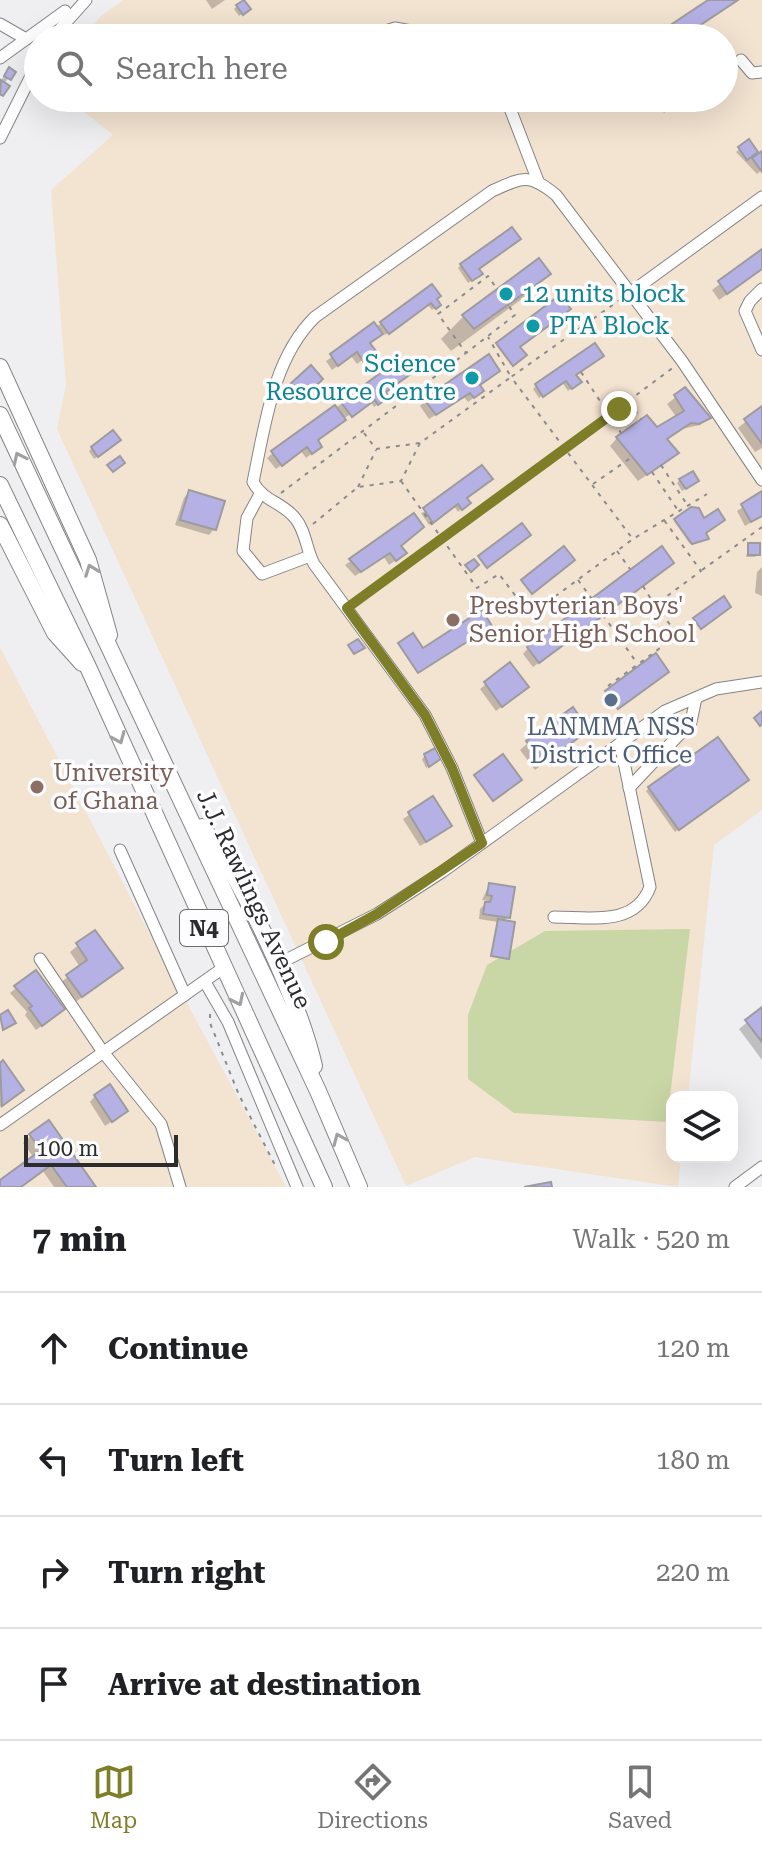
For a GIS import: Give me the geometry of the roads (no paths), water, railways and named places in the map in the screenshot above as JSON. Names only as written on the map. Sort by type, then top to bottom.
[{"type":"highway","points":[[0,367],[88,560],[106,614],[108,645]]},
{"type":"highway","name":"J.J. Rawlings Avenue","points":[[0,415],[318,1091],[359,1187]]},
{"type":"highway","name":"N4","points":[[0,485],[88,667],[324,1187]]},
{"type":"highway","points":[[0,525],[55,633],[65,648],[88,667]]},
{"type":"highway","points":[[187,811],[217,846],[276,965],[303,1027],[318,1091]]},
{"type":"street","points":[[46,24],[65,9],[86,0]]},
{"type":"street","points":[[0,24],[24,38]]},
{"type":"street","points":[[0,58],[24,40]]},
{"type":"street","points":[[741,60],[752,73],[762,72]]},
{"type":"street","points":[[0,138],[24,90]]},
{"type":"street","points":[[511,112],[538,181]]},
{"type":"street","points":[[482,843],[452,768],[425,715],[310,556],[304,531],[294,516],[265,498],[253,482],[283,360],[295,337],[315,317],[492,191],[525,178],[538,181],[556,195],[682,361],[762,480]]},
{"type":"street","points":[[630,293],[762,197]]},
{"type":"street","points":[[762,289],[745,311],[762,350]]},
{"type":"street","points":[[265,498],[247,518],[243,551],[262,574],[310,556]]},
{"type":"street","points":[[276,965],[377,914],[482,843],[665,711],[716,689],[762,682]]},
{"type":"street","points":[[629,788],[691,722],[696,698]]},
{"type":"street","points":[[554,917],[615,917],[632,912],[644,903],[650,887],[620,743]]},
{"type":"street","points":[[120,850],[185,995]]},
{"type":"street","points":[[40,959],[103,1052],[161,1124],[180,1187]]},
{"type":"street","points":[[1,1122],[223,968]]},
{"type":"street","points":[[205,982],[228,1022],[297,1187]]},
{"type":"street","points":[[735,1187],[762,1167]]},
{"type":"place","name":"12 units block","points":[[506,294]]},
{"type":"place","name":"PTA Block","points":[[533,326]]},
{"type":"place","name":"Science Resource Centre","points":[[472,378]]},
{"type":"place","name":"Presbyterian Boys' Senior High School","points":[[453,620]]},
{"type":"place","name":"LANMMA NSS District Office","points":[[611,700]]},
{"type":"place","name":"University of Ghana","points":[[37,787]]}]
